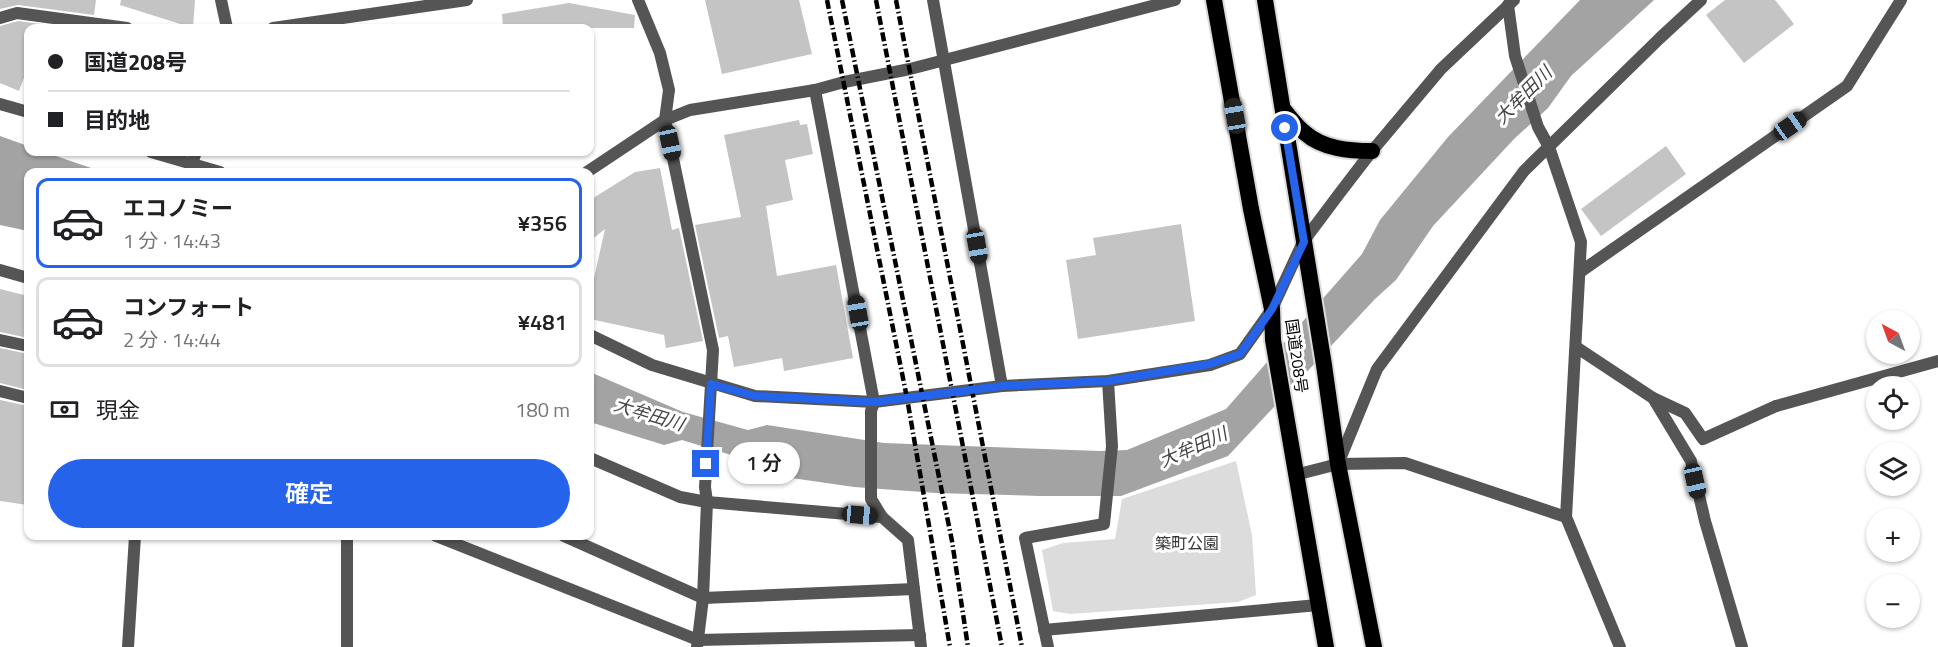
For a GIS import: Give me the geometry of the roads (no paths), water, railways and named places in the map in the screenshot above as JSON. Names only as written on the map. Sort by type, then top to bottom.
[{"type":"highway","name":"国道208号","points":[[1214,0],[1251,209],[1272,309],[1274,340],[1295,475],[1326,647]]},
{"type":"highway","name":"国道208号","points":[[1265,0],[1338,464],[1374,647]]},
{"type":"highway","points":[[1282,109],[1306,135],[1331,146],[1354,151],[1372,151]]},
{"type":"street","points":[[221,0],[225,24]]},
{"type":"street","points":[[301,24],[467,0]]},
{"type":"street","points":[[638,0],[660,53],[669,90],[665,120],[713,350],[705,487],[707,502],[703,598],[698,643]]},
{"type":"street","points":[[933,0],[1002,386]]},
{"type":"street","points":[[593,168],[665,120],[690,110],[815,90],[944,60],[1175,0]]},
{"type":"street","points":[[1338,464],[1377,369],[1524,171],[1701,0]]},
{"type":"street","points":[[1580,272],[1846,86],[1901,0]]},
{"type":"street","points":[[1511,2],[1515,56],[1538,127],[1549,147],[1581,242],[1566,518],[1620,647]]},
{"type":"street","points":[[594,337],[652,365],[755,396],[873,407],[1002,386],[1108,381],[1210,364],[1240,354],[1272,309],[1304,242],[1372,151],[1441,69],[1511,2]]},
{"type":"street","points":[[0,18],[17,14],[96,24]]},
{"type":"street","points":[[446,540],[698,643],[921,641],[908,540],[882,517],[871,499],[873,407],[815,90]]},
{"type":"street","points":[[0,104],[24,111]]},
{"type":"street","points":[[160,156],[188,168]]},
{"type":"street","points":[[0,270],[24,277]]},
{"type":"street","points":[[0,340],[24,345]]},
{"type":"street","points":[[1576,347],[1653,398],[1685,413],[1702,439],[1776,406],[1938,362]]},
{"type":"street","points":[[1048,647],[1025,538],[1104,524],[1112,446],[1108,381]]},
{"type":"street","points":[[0,391],[24,397]]},
{"type":"street","points":[[1653,398],[1690,461],[1705,522],[1742,647]]},
{"type":"street","points":[[594,460],[680,497],[707,502],[882,517]]},
{"type":"street","points":[[1295,475],[1338,464],[1405,463],[1566,518]]},
{"type":"street","points":[[128,647],[135,540]]},
{"type":"street","points":[[347,540],[347,647]]},
{"type":"street","points":[[573,540],[703,598],[914,589]]},
{"type":"street","points":[[1044,630],[1318,605]]},
{"type":"water","name":"大牟田川","points":[[1580,0],[1654,0],[1571,76],[1548,108],[1514,139],[1433,226],[1396,280],[1375,299],[1228,456],[1121,496],[936,493],[854,487],[764,474],[744,459],[682,440],[664,445],[594,423],[594,374],[683,412],[748,430],[767,425],[884,443],[1127,450],[1226,409],[1362,254],[1380,220],[1448,137]]},
{"type":"water","points":[[0,136],[24,145],[24,156],[56,156],[91,168],[24,168],[24,230],[0,225]]},
{"type":"railway","points":[[827,0],[907,398],[950,647]]},
{"type":"railway","points":[[842,0],[952,541],[968,647]]},
{"type":"railway","points":[[876,0],[1002,647]]},
{"type":"railway","points":[[896,0],[1022,647]]},
{"type":"park label","name":"築町公園","points":[[1187,543]]}]
